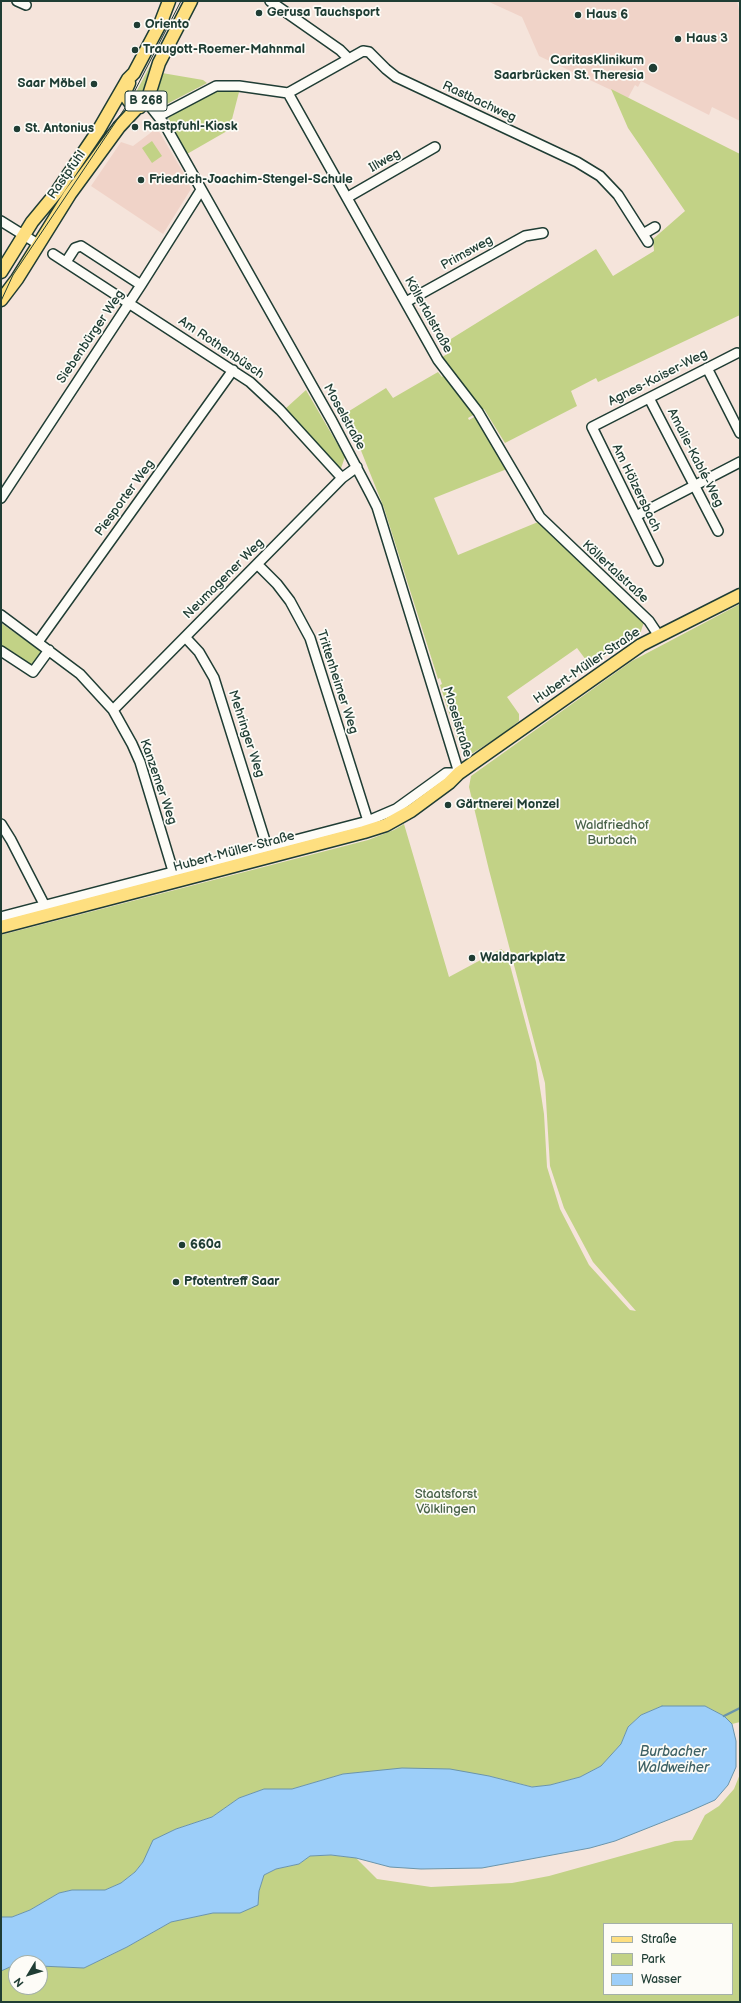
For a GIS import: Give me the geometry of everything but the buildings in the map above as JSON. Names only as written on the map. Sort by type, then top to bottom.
[{"type":"main road","name":"Rastpfuhl","points":[[24,236],[98,131],[128,79],[134,73],[161,22],[169,1]]},
{"type":"main road","name":"Rastpfuhl","points":[[38,244],[70,194],[118,127],[143,104],[152,87],[159,63],[192,1]]},
{"type":"main road","name":"B 268","points":[[134,73],[125,92],[129,102],[143,104]]},
{"type":"main road","name":"B 268","points":[[1,272],[24,236]]},
{"type":"main road","name":"B 268","points":[[1,300],[17,279],[38,244]]},
{"type":"main road","name":"Hubert-Müller-Straße","points":[[1,927],[374,829],[411,811],[449,783],[459,773],[632,652],[659,636],[740,595]]},
{"type":"street","points":[[17,1],[26,5]]},
{"type":"street","points":[[270,1],[340,50],[349,59]]},
{"type":"street","name":"Rastbachweg","points":[[288,93],[363,51],[369,52],[396,77],[590,170],[609,184],[645,238],[655,227]]},
{"type":"street","points":[[159,116],[216,86],[234,86],[288,93]]},
{"type":"street","name":"Köllertalstraße","points":[[288,93],[348,197],[438,360],[478,412],[540,517],[648,621],[659,636]]},
{"type":"street","name":"Moselstraße","points":[[143,104],[159,116],[357,467],[377,507],[459,773]]},
{"type":"street","name":"Illweg","points":[[348,197],[435,147]]},
{"type":"street","name":"Siebenbürger Weg","points":[[1,498],[130,303],[201,190]]},
{"type":"street","points":[[1,221],[38,244]]},
{"type":"street","name":"Primsweg","points":[[406,302],[525,236],[543,233]]},
{"type":"street","points":[[66,262],[75,248],[81,246],[141,285]]},
{"type":"street","name":"Am Rothenbüsch","points":[[53,254],[233,370],[268,397],[342,478]]},
{"type":"street","name":"Agnes-Kaiser-Weg","points":[[592,427],[737,354]]},
{"type":"street","points":[[707,368],[740,433]]},
{"type":"street","name":"Piesporter Weg","points":[[38,642],[233,370]]},
{"type":"street","name":"Amalie-Kablé-Weg","points":[[649,398],[718,531]]},
{"type":"street","name":"Am Hölzersbach","points":[[592,427],[658,562]]},
{"type":"street","points":[[636,516],[740,462]]},
{"type":"street","name":"Neumagener Weg","points":[[112,710],[342,478],[357,467]]},
{"type":"street","name":"Trittenheimer Weg","points":[[257,564],[277,584],[290,601],[310,638],[368,821]]},
{"type":"street","name":"Kanzemer Weg","points":[[1,615],[80,674],[112,710],[127,733],[140,762],[173,871]]},
{"type":"street","name":"Mehringer Weg","points":[[185,637],[204,659],[214,678],[267,847]]},
{"type":"street","points":[[1,651],[33,672],[49,650]]},
{"type":"street","name":"Hubert-Müller-Straße","points":[[1,917],[368,821],[396,809],[446,773],[459,773]]},
{"type":"street","points":[[1,824],[15,846],[45,906]]},
{"type":"shaded area","name":"CaritasKlinikum Saarbrücken St. Theresia","points":[[487,1],[737,1],[740,14],[740,121],[712,107],[709,115],[641,81],[638,87],[635,85],[628,98],[539,56],[522,17]]},
{"type":"shaded area","name":"Friedrich-Joachim-Stengel-Schule","points":[[157,128],[186,177],[191,189],[163,234],[91,186],[121,142],[133,146]]},
{"type":"green space","points":[[179,11],[151,83],[138,102],[133,99],[134,96]]},
{"type":"green space","points":[[162,73],[203,80],[207,83],[163,106],[159,104],[157,96]]},
{"type":"green space","points":[[611,89],[740,154],[740,315],[598,382],[596,378],[571,391],[577,406],[505,443],[484,409],[468,418],[469,420],[476,416],[507,469],[434,498],[458,555],[538,522],[644,622],[640,634],[593,664],[589,664],[577,648],[507,697],[519,714],[519,721],[504,733],[473,753],[468,754],[463,752],[460,746],[440,685],[442,684],[440,678],[438,679],[384,508],[346,413],[386,388],[393,398],[438,372],[442,377],[443,376],[435,361],[451,352],[446,342],[596,249],[613,276],[654,251],[653,239],[685,211],[628,128]]},
{"type":"green space","points":[[219,90],[239,92],[231,123],[234,127],[187,154],[168,118],[213,91]]},
{"type":"green space","points":[[152,141],[162,156],[152,163],[142,148]]},
{"type":"green space","points":[[306,390],[345,457],[340,471],[285,409]]},
{"type":"green space","name":"Staatsforst Völklingen","points":[[740,604],[740,1722],[732,1724],[724,1716],[705,1706],[662,1706],[641,1715],[628,1727],[621,1744],[601,1766],[580,1777],[550,1785],[533,1787],[489,1776],[366,1772],[343,1774],[292,1789],[264,1789],[239,1798],[212,1817],[176,1829],[154,1840],[143,1862],[135,1872],[121,1883],[105,1890],[72,1890],[59,1893],[30,1910],[12,1917],[1,1917],[1,935],[368,840],[394,830],[404,824],[449,977],[501,949],[507,954],[536,1062],[544,1114],[547,1167],[560,1209],[589,1265],[630,1310],[636,1311],[593,1262],[564,1208],[550,1166],[545,1083],[489,870],[469,787],[471,776],[632,661]]},
{"type":"green space","points":[[1,623],[45,654],[33,672],[1,651]]},
{"type":"green space","points":[[740,1774],[740,2002],[1,2002],[1,1971],[8,1968],[8,1995],[48,1995],[48,1966],[84,1968],[127,1947],[171,1922],[213,1913],[240,1913],[258,1904],[259,1891],[264,1875],[276,1869],[299,1864],[310,1856],[331,1855],[356,1858],[377,1879],[431,1887],[512,1883],[549,1876],[675,1841],[692,1840],[705,1815],[719,1806],[734,1789]]},
{"type":"water","name":"Burbacher Waldweiher","points":[[662,1706],[705,1706],[724,1716],[732,1724],[736,1741],[736,1767],[728,1785],[715,1800],[615,1841],[590,1848],[482,1868],[421,1869],[390,1867],[356,1858],[331,1855],[310,1856],[299,1864],[276,1869],[264,1875],[259,1891],[258,1905],[240,1913],[213,1913],[171,1922],[127,1947],[84,1968],[48,1966],[48,1955],[8,1955],[8,1968],[1,1971],[1,1917],[12,1917],[30,1910],[59,1893],[72,1890],[105,1890],[121,1883],[135,1872],[143,1862],[153,1840],[176,1829],[212,1817],[239,1798],[264,1789],[292,1789],[343,1774],[402,1768],[450,1769],[489,1776],[532,1787],[550,1785],[580,1777],[601,1766],[621,1744],[628,1727],[641,1715]]},
{"type":"waterway","points":[[724,1716],[740,1708]]},
{"type":"tram line","points":[[1,301],[13,275],[129,102],[181,1]]},
{"type":"place","name":"Gerusa Tauchsport","points":[[259,13]]},
{"type":"place","name":"Haus 6","points":[[578,15]]},
{"type":"place","name":"Oriento","points":[[137,25]]},
{"type":"place","name":"Haus 3","points":[[678,39]]},
{"type":"place","name":"Traugott-Roemer-Mahnmal","points":[[135,50]]},
{"type":"place","name":"CaritasKlinikum Saarbrücken St. Theresia","points":[[653,68]]},
{"type":"place","name":"Saar Möbel","points":[[94,84]]},
{"type":"place","name":"Rastpfuhl-Kiosk","points":[[135,127]]},
{"type":"place","name":"St. Antonius","points":[[17,129]]},
{"type":"place","name":"Friedrich-Joachim-Stengel-Schule","points":[[141,180]]},
{"type":"place","name":"Gärtnerei Monzel","points":[[448,805]]},
{"type":"place","name":"Waldparkplatz","points":[[472,958]]},
{"type":"place","name":"660a","points":[[182,1245]]},
{"type":"place","name":"Pfotentreff Saar","points":[[176,1282]]},
{"type":"park label","name":"Waldfriedhof Burbach","points":[[612,834]]}]
